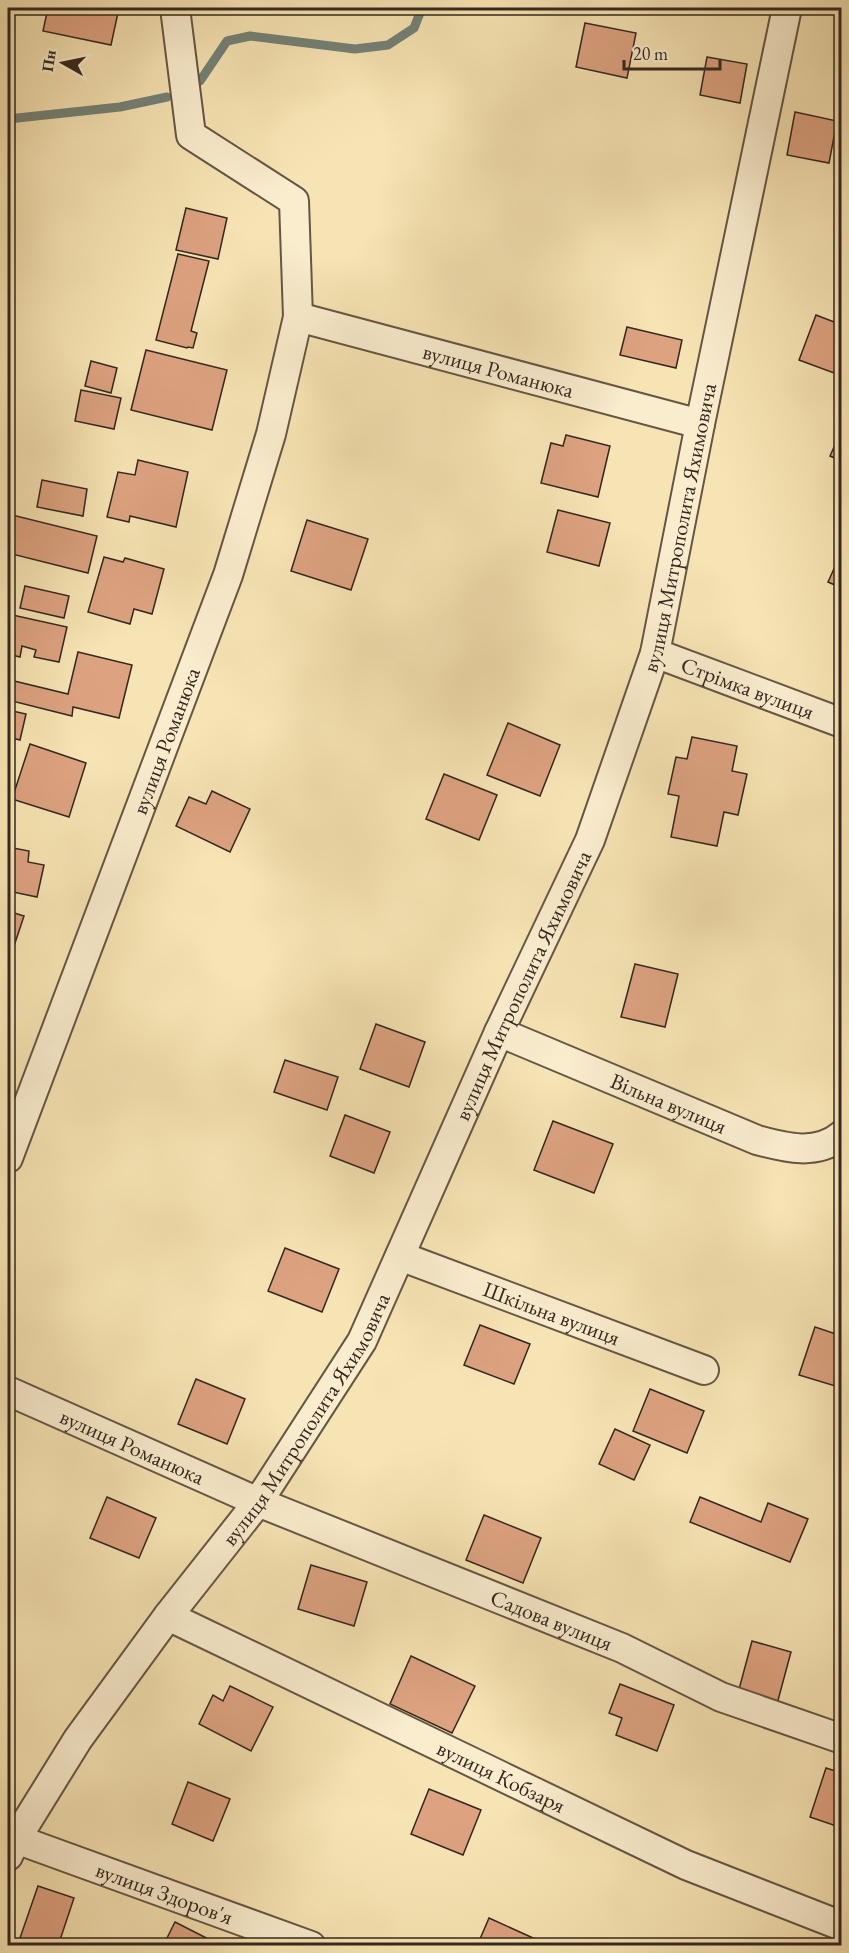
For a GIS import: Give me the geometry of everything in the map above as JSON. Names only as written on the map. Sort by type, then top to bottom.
[{"type":"street","name":"вулиця Романюка","points":[[8,1158],[228,575],[271,434],[298,317],[294,201],[191,135],[175,8]]},
{"type":"street","name":"вулиця Митрополита Яхимовича","points":[[12,1848],[78,1739],[168,1616],[258,1502],[362,1341],[499,1032],[590,840],[655,653],[700,423],[787,8]]},
{"type":"street","name":"вулиця Романюка","points":[[298,317],[700,423]]},
{"type":"street","name":"Стрімка вулиця","points":[[655,653],[842,723]]},
{"type":"street","name":"Вільна вулиця","points":[[499,1032],[758,1140],[788,1148],[805,1149],[820,1147],[833,1142],[842,1135]]},
{"type":"street","name":"Шкільна вулиця","points":[[400,1256],[704,1370]]},
{"type":"street","name":"вулиця Романюка","points":[[8,1391],[258,1502]]},
{"type":"street","name":"Садова вулиця","points":[[258,1502],[622,1648],[721,1697],[842,1739]]},
{"type":"street","name":"вулиця Кобзаря","points":[[168,1616],[686,1865],[842,1926]]},
{"type":"street","name":"вулиця Здоров'я","points":[[12,1848],[311,1946]]},
{"type":"building","points":[[48,8],[119,8],[111,45],[43,31]]},
{"type":"building","points":[[585,23],[636,33],[627,78],[576,67]]},
{"type":"building","points":[[707,57],[747,64],[740,103],[700,95]]},
{"type":"building","points":[[795,112],[837,121],[829,163],[787,155]]},
{"type":"building","points":[[186,208],[227,218],[218,259],[176,250]]},
{"type":"building","points":[[178,254],[209,261],[191,331],[197,333],[193,348],[156,340]]},
{"type":"building","points":[[816,315],[842,325],[842,376],[799,360]]},
{"type":"building","points":[[627,327],[682,340],[676,368],[620,355]]},
{"type":"building","points":[[146,350],[227,370],[212,430],[131,410]]},
{"type":"building","points":[[91,361],[117,368],[111,393],[85,386]]},
{"type":"building","points":[[81,390],[121,398],[114,429],[75,421]]},
{"type":"building","points":[[842,429],[842,461],[830,456]]},
{"type":"building","points":[[566,435],[610,446],[598,497],[541,483],[551,443],[563,446]]},
{"type":"building","points":[[138,460],[188,472],[176,527],[130,516],[129,522],[107,517],[118,472],[135,475]]},
{"type":"building","points":[[42,480],[87,489],[83,516],[37,507]]},
{"type":"building","points":[[558,510],[610,523],[599,566],[547,552]]},
{"type":"building","points":[[8,514],[97,536],[88,573],[8,553]]},
{"type":"building","points":[[307,520],[368,539],[351,590],[291,571]]},
{"type":"building","points":[[842,551],[842,588],[828,582]]},
{"type":"building","points":[[104,557],[123,562],[125,558],[164,569],[152,614],[134,609],[130,624],[88,612]]},
{"type":"building","points":[[25,586],[69,596],[64,618],[20,608]]},
{"type":"building","points":[[8,614],[67,627],[59,662],[34,657],[36,650],[22,646],[20,657],[8,654]]},
{"type":"building","points":[[78,652],[132,665],[119,718],[73,707],[72,716],[8,700],[10,680],[68,694]]},
{"type":"building","points":[[8,710],[26,714],[20,740],[8,737]]},
{"type":"building","points":[[508,723],[560,745],[540,796],[487,775]]},
{"type":"building","points":[[692,737],[737,746],[732,771],[747,774],[738,815],[724,812],[717,846],[671,837],[679,796],[668,794],[676,757],[687,759]]},
{"type":"building","points":[[30,744],[86,763],[69,817],[12,799]]},
{"type":"building","points":[[444,774],[497,795],[479,840],[426,819]]},
{"type":"building","points":[[212,791],[250,809],[230,852],[176,826],[189,797],[206,804]]},
{"type":"building","points":[[8,847],[29,851],[28,862],[44,865],[37,897],[8,891]]},
{"type":"building","points":[[8,911],[24,916],[11,955],[8,954]]},
{"type":"building","points":[[635,964],[678,974],[665,1027],[621,1017]]},
{"type":"building","points":[[376,1024],[425,1042],[409,1087],[360,1069]]},
{"type":"building","points":[[285,1060],[338,1077],[327,1110],[274,1092]]},
{"type":"building","points":[[345,1115],[390,1132],[374,1173],[330,1156]]},
{"type":"building","points":[[553,1121],[613,1144],[594,1193],[534,1170]]},
{"type":"building","points":[[285,1248],[339,1269],[322,1312],[268,1291]]},
{"type":"building","points":[[480,1325],[530,1344],[514,1384],[464,1365]]},
{"type":"building","points":[[815,1327],[842,1336],[842,1388],[799,1375]]},
{"type":"building","points":[[196,1379],[245,1399],[227,1444],[178,1424]]},
{"type":"building","points":[[650,1389],[704,1411],[687,1453],[633,1431]]},
{"type":"building","points":[[615,1429],[650,1445],[634,1480],[599,1464]]},
{"type":"building","points":[[107,1497],[156,1518],[139,1558],[90,1538]]},
{"type":"building","points":[[700,1497],[761,1522],[768,1503],[808,1519],[790,1562],[690,1522]]},
{"type":"building","points":[[484,1515],[541,1538],[523,1583],[466,1560]]},
{"type":"building","points":[[311,1565],[367,1582],[354,1626],[298,1609]]},
{"type":"building","points":[[752,1641],[791,1652],[777,1704],[738,1693]]},
{"type":"building","points":[[411,1656],[475,1686],[452,1733],[390,1704]]},
{"type":"building","points":[[620,1684],[674,1705],[657,1751],[616,1735],[622,1718],[609,1713]]},
{"type":"building","points":[[230,1686],[273,1707],[251,1751],[199,1724],[213,1695],[223,1701]]},
{"type":"building","points":[[826,1768],[842,1773],[842,1828],[810,1817]]},
{"type":"building","points":[[188,1782],[230,1799],[213,1841],[172,1824]]},
{"type":"building","points":[[429,1789],[481,1810],[463,1855],[411,1834]]},
{"type":"building","points":[[38,1886],[74,1898],[58,1946],[42,1946],[20,1938]]},
{"type":"building","points":[[489,1918],[544,1943],[543,1946],[477,1946]]},
{"type":"building","points":[[175,1922],[222,1946],[163,1946]]},
{"type":"waterway","points":[[200,81],[227,41],[250,36],[355,49],[388,45],[414,28],[422,8]]},
{"type":"waterway","points":[[8,119],[120,107],[167,97]]}]
